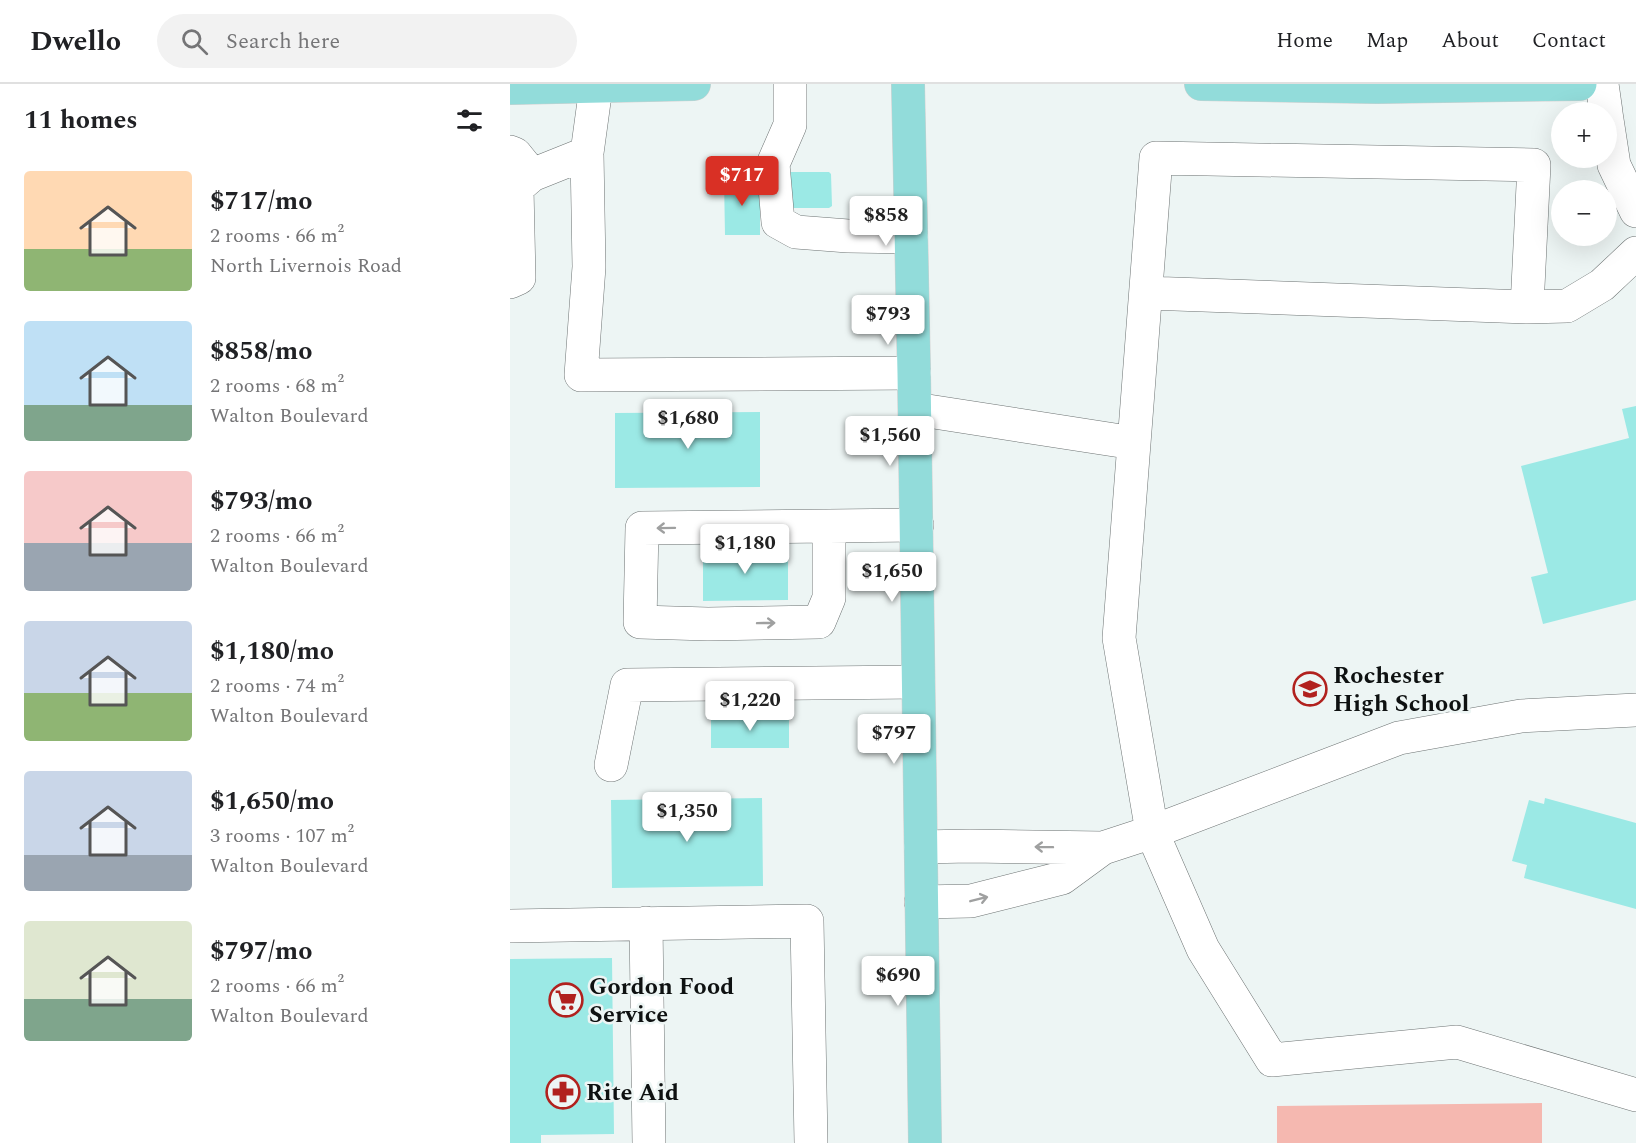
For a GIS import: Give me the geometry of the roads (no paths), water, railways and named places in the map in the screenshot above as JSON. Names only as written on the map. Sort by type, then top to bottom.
[{"type":"main road","points":[[510,88],[694,84]]},
{"type":"main road","points":[[908,84],[926,1143]]},
{"type":"main road","points":[[1201,84],[1377,87],[1580,84]]},
{"type":"lane","points":[[790,84],[790,125],[773,164],[778,222],[796,232],[911,237]]},
{"type":"lane","points":[[1602,84],[1604,102]]},
{"type":"lane","points":[[599,85],[587,153],[589,267],[581,375],[914,373]]},
{"type":"lane","points":[[1617,143],[1625,164],[1636,211]]},
{"type":"lane","points":[[510,282],[519,278],[517,188],[521,163],[587,153]]},
{"type":"lane","points":[[1527,307],[1534,165],[1156,158],[1119,638],[1152,832],[1203,949],[1272,1060],[1457,1042],[1636,1095]]},
{"type":"lane","points":[[1147,293],[1527,307],[1568,306],[1602,285],[1636,252]]},
{"type":"lane","points":[[915,409],[1134,443]]},
{"type":"lane","points":[[829,527],[829,598],[819,622],[708,624],[640,622],[642,528],[916,525]]},
{"type":"lane","points":[[611,765],[627,685],[918,682]]},
{"type":"lane","points":[[921,902],[971,901],[1062,878],[1103,848],[1152,832],[1399,738],[1521,716],[1636,710]]},
{"type":"lane","points":[[921,847],[1103,848]]},
{"type":"lane","points":[[510,926],[807,921],[812,1143]]},
{"type":"lane","points":[[646,923],[649,1143]]},
{"type":"place","name":"Rochester High School","points":[[1310,689]]},
{"type":"place","name":"Gordon Food Service","points":[[566,1000]]},
{"type":"place","name":"Rite Aid","points":[[563,1092]]}]
